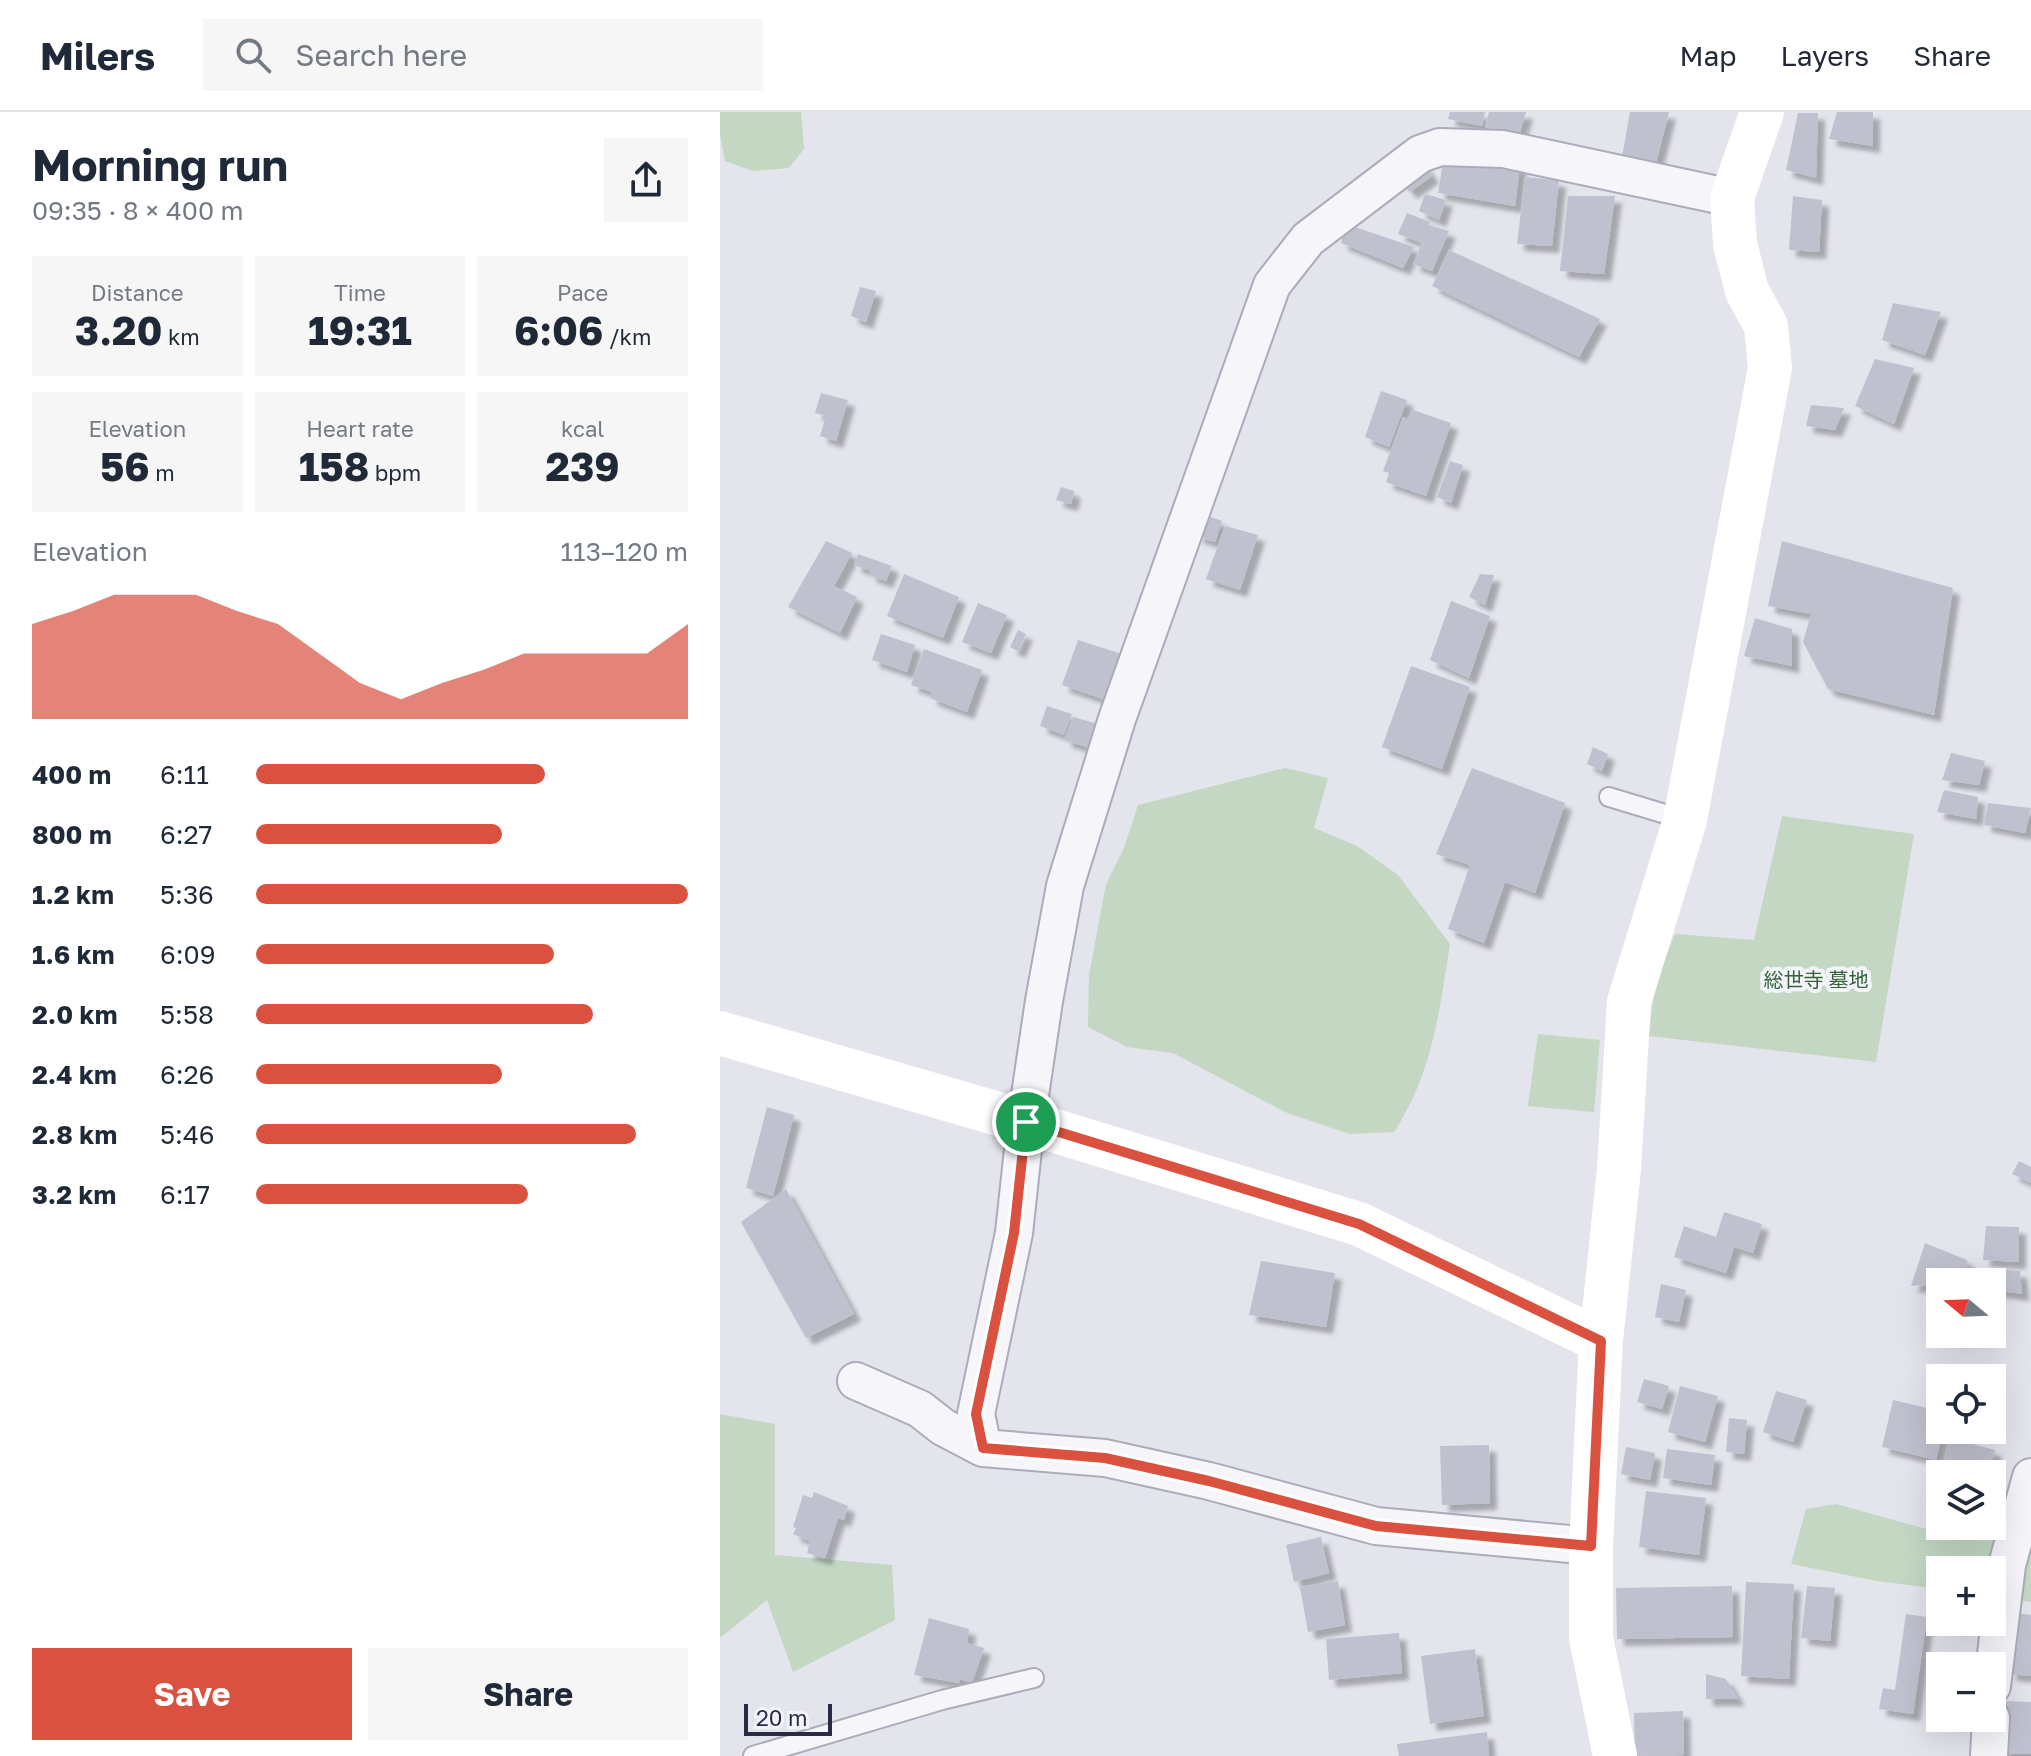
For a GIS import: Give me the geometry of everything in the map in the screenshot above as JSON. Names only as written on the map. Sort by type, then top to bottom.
[{"type":"street","points":[[1615,1756],[1591,1638],[1591,1546],[1601,1341],[1619,1169],[1629,1002],[1685,820],[1770,368],[1766,326],[1747,291],[1735,244],[1732,198],[1762,112]]},
{"type":"street","points":[[983,1448],[976,1414],[1014,1233],[1026,1122],[1065,886],[1117,719],[1272,285],[1308,239],[1420,154],[1440,147],[1503,149],[1732,198]]},
{"type":"street","points":[[720,1033],[1359,1224],[1601,1341]]},
{"type":"street","points":[[856,1381],[920,1409],[943,1427],[983,1448],[1105,1458],[1209,1481],[1376,1526],[1591,1546]]},
{"type":"street","points":[[1996,1652],[2007,1565],[2031,1477]]},
{"type":"street","points":[[1989,1756],[1990,1732]]},
{"type":"lane","points":[[1609,797],[1685,820]]},
{"type":"lane","points":[[753,1756],[942,1700],[1034,1678]]},
{"type":"green space","points":[[720,112],[801,112],[804,149],[789,168],[753,171],[725,161]]},
{"type":"green space","points":[[1285,768],[1328,778],[1314,828],[1357,846],[1398,875],[1450,944],[1438,1018],[1426,1064],[1418,1087],[1394,1132],[1349,1134],[1285,1112],[1173,1053],[1127,1047],[1088,1027],[1089,975],[1106,884],[1124,848],[1138,805]]},
{"type":"green space","name":"総世寺 墓地","points":[[1782,816],[1914,834],[1876,1062],[1649,1036],[1655,984],[1675,934],[1754,940]]},
{"type":"green space","points":[[1538,1034],[1600,1040],[1594,1112],[1528,1106]]},
{"type":"green space","points":[[720,1414],[775,1424],[775,1555],[892,1565],[895,1620],[793,1672],[767,1600],[720,1638]]},
{"type":"green space","points":[[1836,1504],[1926,1529],[1926,1540],[2006,1540],[2006,1536],[2031,1536],[2031,1602],[2006,1599],[2006,1556],[1926,1556],[1926,1587],[1791,1564],[1806,1509]]},
{"type":"building","points":[[1450,112],[1485,112],[1482,126],[1448,119]]},
{"type":"building","points":[[1489,112],[1526,112],[1519,135],[1485,127]]},
{"type":"building","points":[[1630,112],[1669,112],[1656,163],[1622,157]]},
{"type":"building","points":[[1837,112],[1873,112],[1873,146],[1829,139]]},
{"type":"building","points":[[1798,113],[1818,113],[1816,178],[1786,170]]},
{"type":"building","points":[[1444,156],[1520,165],[1515,206],[1438,193]]},
{"type":"building","points":[[1421,161],[1432,176],[1410,192],[1400,179]]},
{"type":"building","points":[[1525,177],[1559,180],[1552,246],[1517,244]]},
{"type":"building","points":[[1425,194],[1446,200],[1439,220],[1419,211]]},
{"type":"building","points":[[1568,196],[1615,196],[1604,274],[1560,271]]},
{"type":"building","points":[[1793,196],[1822,200],[1819,252],[1789,250]]},
{"type":"building","points":[[1407,213],[1430,222],[1428,225],[1449,231],[1432,271],[1413,264],[1422,243],[1398,234]]},
{"type":"building","points":[[1346,224],[1414,247],[1403,268],[1341,243]]},
{"type":"building","points":[[1449,250],[1600,319],[1579,357],[1432,286]]},
{"type":"building","points":[[860,287],[876,291],[866,322],[851,316]]},
{"type":"building","points":[[1893,303],[1941,312],[1925,355],[1882,340]]},
{"type":"building","points":[[1875,359],[1914,368],[1894,424],[1855,406]]},
{"type":"building","points":[[1381,391],[1407,400],[1389,447],[1365,437]]},
{"type":"building","points":[[821,393],[848,400],[836,441],[820,436],[826,416],[815,413]]},
{"type":"building","points":[[1811,405],[1844,408],[1835,430],[1806,426]]},
{"type":"building","points":[[1413,410],[1451,423],[1426,496],[1386,482],[1389,473],[1383,471],[1403,417],[1409,420]]},
{"type":"building","points":[[1450,461],[1463,465],[1451,503],[1437,497]]},
{"type":"building","points":[[1061,487],[1074,491],[1071,504],[1056,500]]},
{"type":"building","points":[[1203,514],[1222,521],[1215,542],[1196,536]]},
{"type":"building","points":[[1225,526],[1258,535],[1240,590],[1206,579]]},
{"type":"building","points":[[826,541],[852,553],[834,586],[857,597],[840,633],[788,607]]},
{"type":"building","points":[[1782,541],[1953,588],[1934,715],[1828,689],[1803,642],[1811,614],[1768,606]]},
{"type":"building","points":[[858,554],[892,566],[886,581],[854,565]]},
{"type":"building","points":[[904,574],[959,597],[943,638],[887,616]]},
{"type":"building","points":[[1480,574],[1494,575],[1485,605],[1469,597]]},
{"type":"building","points":[[1451,601],[1490,616],[1469,678],[1430,660]]},
{"type":"building","points":[[978,603],[1007,615],[991,653],[962,642]]},
{"type":"building","points":[[1755,618],[1792,629],[1792,666],[1744,656]]},
{"type":"building","points":[[1018,630],[1026,634],[1018,651],[1010,647]]},
{"type":"building","points":[[881,634],[915,645],[907,672],[872,660]]},
{"type":"building","points":[[1078,640],[1125,655],[1121,668],[1115,666],[1109,682],[1116,684],[1111,697],[1105,694],[1103,699],[1062,685]]},
{"type":"building","points":[[924,649],[982,670],[967,712],[930,698],[932,692],[911,685]]},
{"type":"building","points":[[1411,666],[1470,687],[1442,769],[1382,747]]},
{"type":"building","points":[[1047,706],[1072,714],[1064,735],[1040,726]]},
{"type":"building","points":[[1073,717],[1102,725],[1093,749],[1064,740]]},
{"type":"building","points":[[1593,747],[1608,754],[1602,771],[1587,764]]},
{"type":"building","points":[[1951,753],[1985,761],[1979,785],[1942,780]]},
{"type":"building","points":[[1472,768],[1565,803],[1535,893],[1505,882],[1484,943],[1448,929],[1470,865],[1436,854]]},
{"type":"building","points":[[1944,790],[1978,797],[1976,819],[1937,812]]},
{"type":"building","points":[[1988,803],[2031,808],[2025,833],[1984,825]]},
{"type":"building","points":[[767,1107],[794,1115],[773,1196],[746,1188]]},
{"type":"building","points":[[2019,1161],[2031,1167],[2031,1183],[2012,1174]]},
{"type":"building","points":[[786,1189],[854,1314],[806,1338],[741,1222]]},
{"type":"building","points":[[1724,1212],[1762,1224],[1753,1253],[1734,1247],[1726,1273],[1674,1257],[1684,1226],[1716,1237]]},
{"type":"building","points":[[1986,1226],[2019,1227],[2019,1262],[1983,1260]]},
{"type":"building","points":[[1925,1243],[1967,1260],[1966,1268],[1926,1268],[1926,1285],[1911,1286]]},
{"type":"building","points":[[1261,1261],[1335,1273],[1326,1327],[1249,1315]]},
{"type":"building","points":[[2006,1270],[2020,1271],[2022,1294],[2006,1292]]},
{"type":"building","points":[[1661,1284],[1686,1290],[1679,1322],[1655,1317]]},
{"type":"building","points":[[1644,1379],[1669,1386],[1662,1409],[1637,1402]]},
{"type":"building","points":[[1680,1386],[1718,1396],[1705,1442],[1668,1432]]},
{"type":"building","points":[[1776,1391],[1807,1400],[1793,1442],[1763,1432]]},
{"type":"building","points":[[1893,1400],[1926,1408],[1926,1444],[1940,1444],[1936,1460],[1882,1447]]},
{"type":"building","points":[[1729,1418],[1747,1420],[1744,1454],[1726,1452]]},
{"type":"building","points":[[1948,1444],[1972,1444],[1995,1450],[1992,1460],[1944,1460]]},
{"type":"building","points":[[1489,1445],[1490,1503],[1442,1505],[1440,1446]]},
{"type":"building","points":[[1626,1447],[1655,1453],[1650,1480],[1621,1474]]},
{"type":"building","points":[[1667,1449],[1715,1455],[1711,1485],[1663,1478]]},
{"type":"building","points":[[1646,1491],[1706,1498],[1699,1555],[1639,1547]]},
{"type":"building","points":[[814,1492],[848,1506],[844,1520],[838,1518],[825,1558],[807,1553],[810,1541],[793,1534],[803,1495],[812,1498]]},
{"type":"building","points":[[1321,1537],[1329,1573],[1294,1582],[1286,1545]]},
{"type":"building","points":[[1338,1581],[1345,1625],[1308,1632],[1300,1587]]},
{"type":"building","points":[[1746,1582],[1794,1584],[1789,1679],[1741,1676]]},
{"type":"building","points":[[1732,1586],[1733,1637],[1617,1639],[1616,1588]]},
{"type":"building","points":[[1807,1586],[1835,1588],[1830,1641],[1801,1638]]},
{"type":"building","points":[[2016,1613],[2031,1615],[2031,1676],[2009,1674]]},
{"type":"building","points":[[1906,1614],[1926,1617],[1913,1714],[1879,1709],[1883,1688],[1895,1690]]},
{"type":"building","points":[[929,1618],[969,1629],[967,1643],[984,1648],[972,1683],[914,1675]]},
{"type":"building","points":[[1399,1633],[1402,1673],[1329,1680],[1326,1639]]},
{"type":"building","points":[[1475,1649],[1484,1716],[1430,1724],[1421,1656]]},
{"type":"building","points":[[1706,1674],[1726,1679],[1738,1699],[1706,1699]]},
{"type":"building","points":[[2006,1701],[2031,1702],[2031,1754],[2001,1753],[2002,1732],[2006,1732]]},
{"type":"building","points":[[1683,1711],[1684,1755],[1635,1756],[1634,1713]]},
{"type":"building","points":[[1487,1732],[1489,1756],[1399,1756],[1397,1744]]},
{"type":"route","points":[[1026,1122],[1359,1224],[1601,1341],[1591,1546],[1376,1526],[1209,1481],[1105,1458],[983,1448],[976,1414],[1014,1233],[1026,1122]]}]
